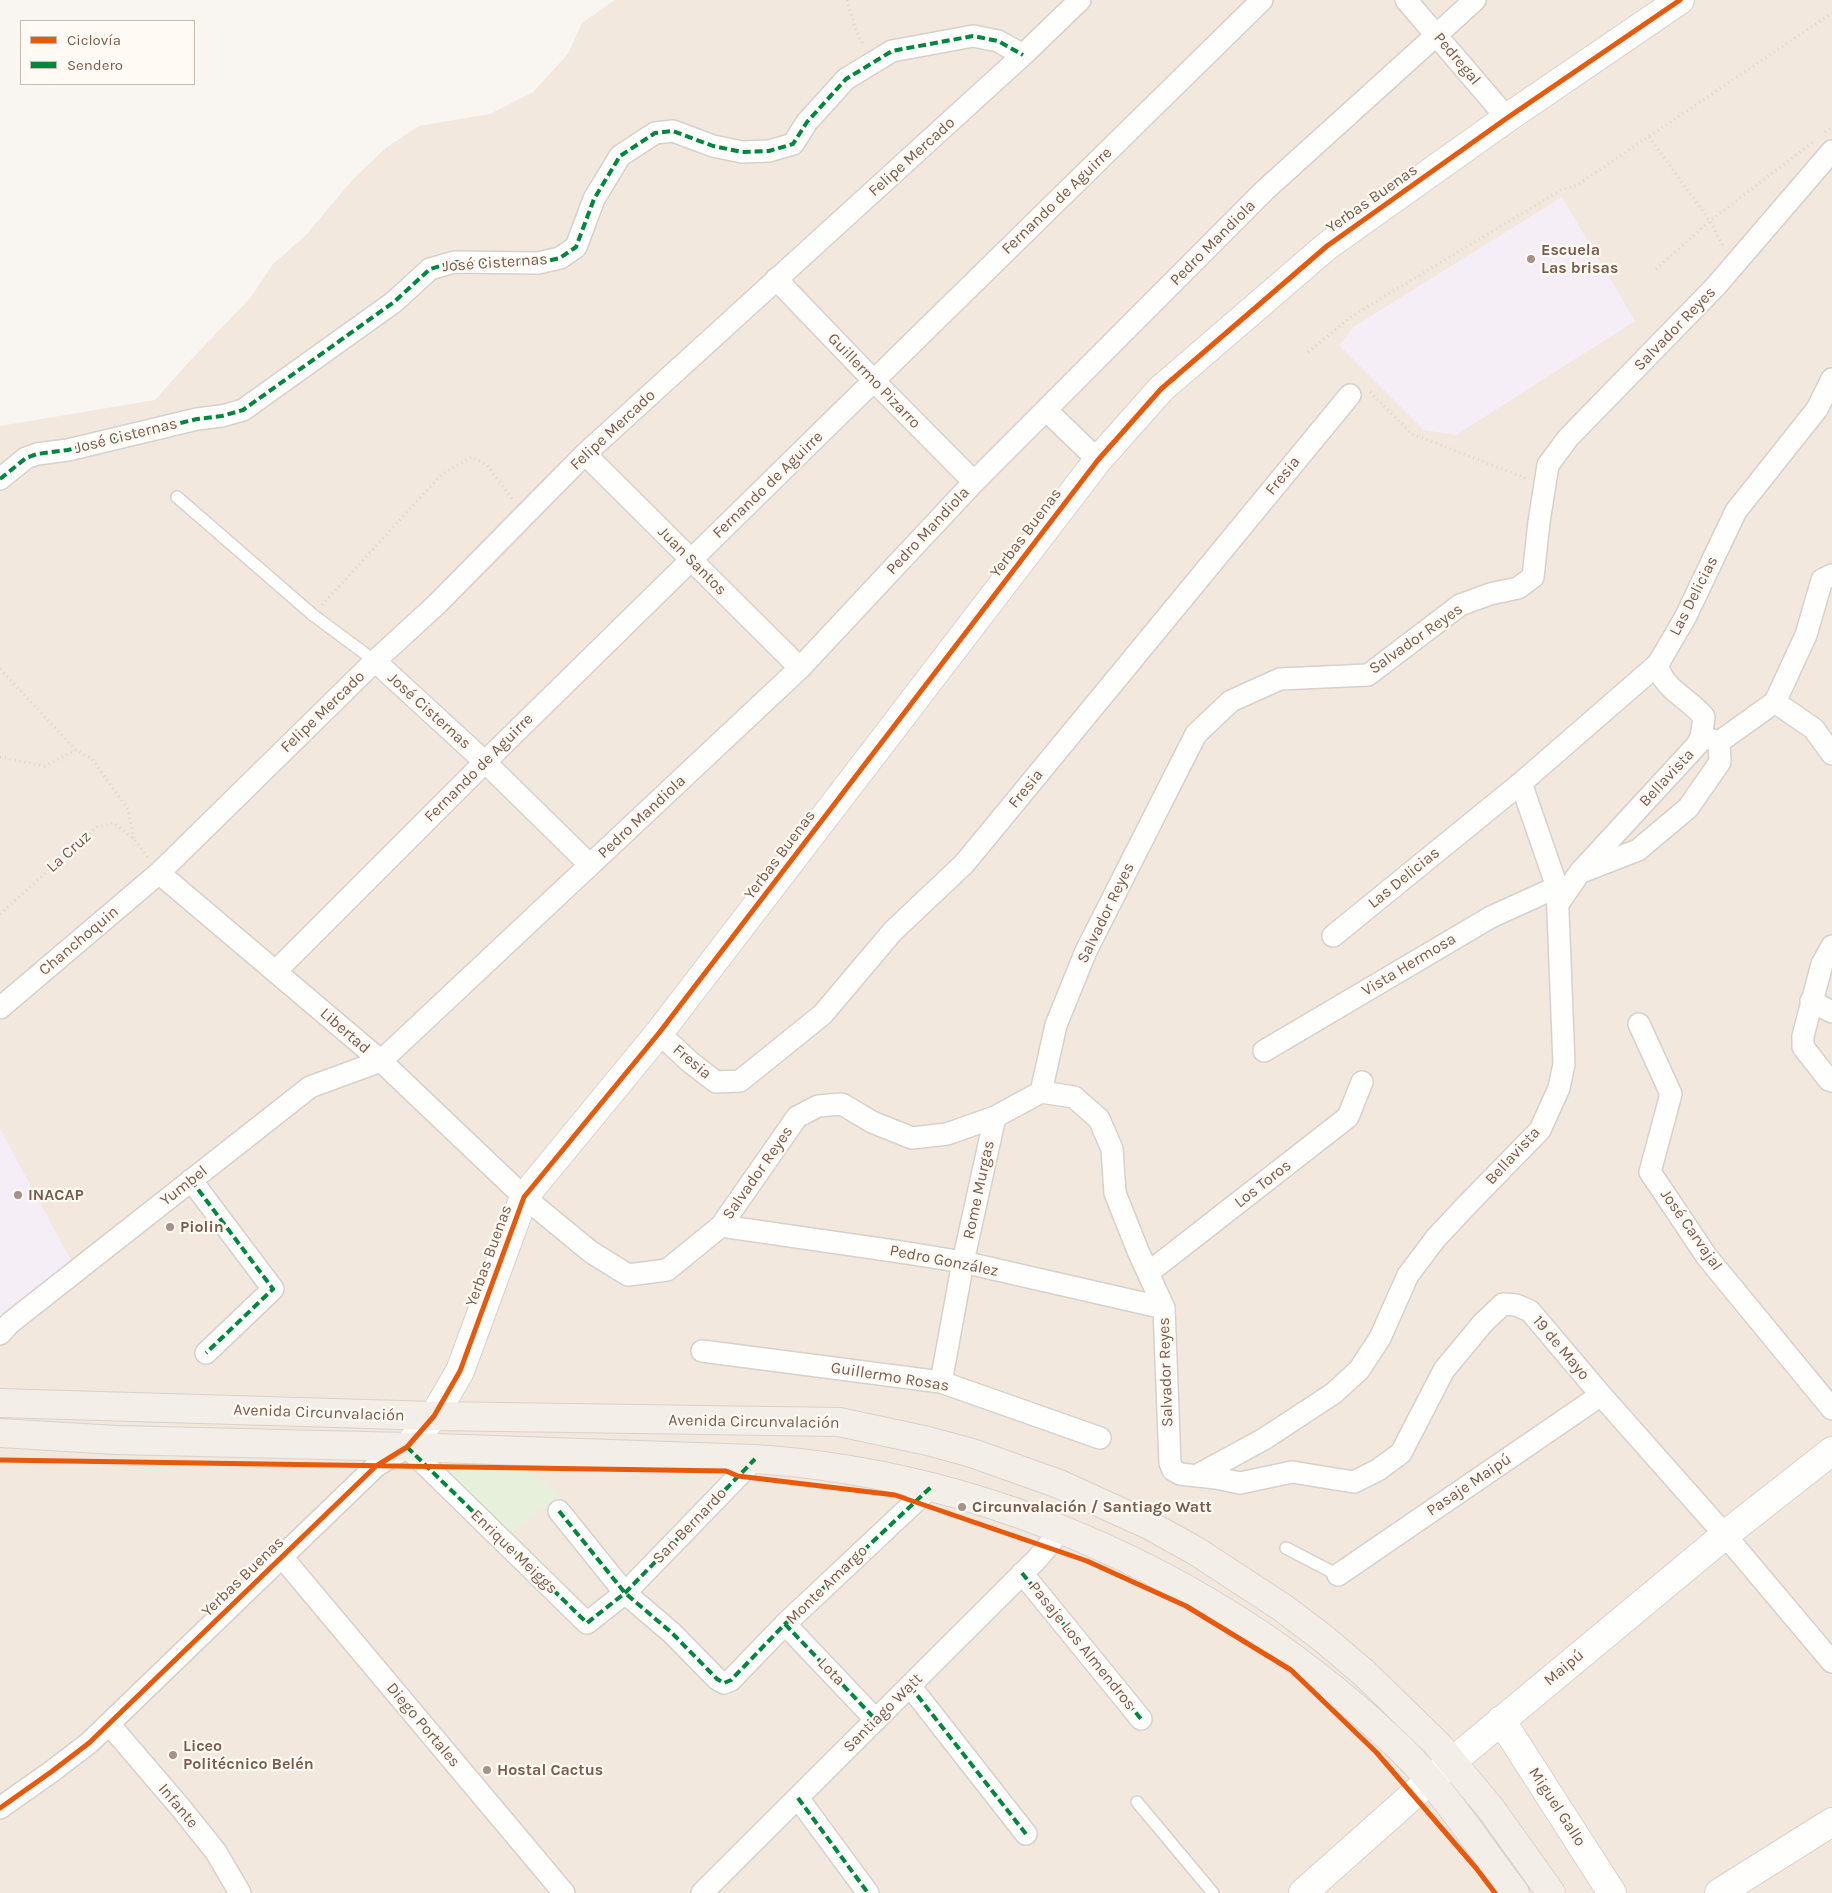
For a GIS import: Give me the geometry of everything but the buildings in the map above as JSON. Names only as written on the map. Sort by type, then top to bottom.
[{"type":"main road","name":"Avenida Circunvalación","points":[[0,1403],[434,1416],[838,1422],[919,1439],[972,1453],[1050,1480],[1149,1525],[1196,1551],[1283,1608],[1324,1639],[1402,1708],[1438,1745],[1491,1808],[1551,1893]]},
{"type":"main road","name":"Avenida Circunvalación","points":[[0,1433],[116,1440],[407,1447],[800,1462],[844,1468],[931,1487],[1001,1508],[1061,1530],[1162,1576],[1230,1616],[1303,1666],[1403,1751],[1430,1780],[1515,1893]]},
{"type":"main road","points":[[1061,1530],[1069,1522],[1100,1502]]},
{"type":"street","name":"Felipe Mercado","points":[[159,873],[375,661],[437,604],[585,454],[1024,55],[1080,0]]},
{"type":"street","name":"Fernando de Aguirre","points":[[276,971],[690,560],[1262,0]]},
{"type":"street","name":"Pedregal","points":[[1406,0],[1507,118]]},
{"type":"street","name":"Pedro Mandiola","points":[[381,1061],[800,668],[974,482],[1265,190],[1475,0]]},
{"type":"street","name":"Yerbas Buenas","points":[[0,1808],[75,1754],[109,1724],[376,1466],[407,1447],[434,1416],[460,1371],[524,1197],[659,1033],[1098,460],[1161,389],[1327,246],[1507,118],[1680,0]]},
{"type":"street","name":"José Cisternas","points":[[0,479],[26,458],[37,454],[68,450],[243,410],[394,302],[430,269],[454,262],[538,263],[560,258],[576,247],[594,199],[620,156],[655,133],[673,131],[713,146],[742,152],[769,151],[793,144],[812,116],[846,79],[892,51],[973,36],[998,41],[1024,55]]},
{"type":"street","name":"Salvador Reyes","points":[[1042,1092],[1056,1025],[1086,951],[1196,734],[1230,701],[1280,679],[1368,675],[1460,605],[1490,594],[1518,588],[1533,577],[1548,465],[1568,438],[1734,266],[1824,141]]},
{"type":"street","name":"Guillermo Pizarro","points":[[776,280],[974,482]]},
{"type":"street","name":"Las Delicias","points":[[1333,936],[1521,783],[1658,664],[1685,618],[1736,511],[1817,409],[1832,379]]},
{"type":"street","name":"Fresia","points":[[659,1033],[690,1062],[716,1082],[740,1081],[823,1014],[894,932],[964,864],[1350,395]]},
{"type":"street","points":[[1046,410],[1098,460]]},
{"type":"street","name":"Juan Santos","points":[[585,454],[800,668]]},
{"type":"street","points":[[1580,872],[1638,850],[1688,808],[1720,762],[1718,737],[1776,702],[1806,635],[1822,580],[1832,575]]},
{"type":"street","name":"José Cisternas","points":[[375,661],[485,762],[590,866]]},
{"type":"street","name":"Bellavista","points":[[1196,1476],[1264,1440],[1334,1393],[1359,1370],[1380,1338],[1408,1275],[1436,1238],[1540,1130],[1559,1088],[1564,1064],[1558,895],[1697,745],[1718,737],[1698,709],[1663,678],[1658,664]]},
{"type":"street","points":[[1776,702],[1814,729],[1832,754]]},
{"type":"street","points":[[1521,783],[1558,895]]},
{"type":"street","name":"Libertad","points":[[159,873],[381,1061],[524,1197]]},
{"type":"street","name":"Chanchoquin","points":[[0,1008],[159,873]]},
{"type":"street","name":"Vista Hermosa","points":[[1264,1051],[1491,917],[1558,895]]},
{"type":"street","points":[[1832,946],[1822,964],[1802,1036],[1803,1047],[1829,1080],[1832,1081]]},
{"type":"street","points":[[1811,1002],[1832,1012]]},
{"type":"street","name":"José Carvajal","points":[[1639,1024],[1671,1094],[1650,1172],[1708,1257],[1832,1409]]},
{"type":"street","name":"Yumbel","points":[[0,1334],[10,1323],[310,1087],[381,1061]]},
{"type":"street","name":"Los Toros","points":[[1148,1273],[1348,1117],[1362,1082]]},
{"type":"street","name":"Salvador Reyes","points":[[524,1197],[591,1252],[628,1275],[667,1270],[721,1226],[797,1117],[818,1106],[842,1104],[872,1122],[912,1138],[947,1134],[994,1117],[1042,1092],[1074,1096],[1099,1119],[1112,1148],[1115,1193],[1164,1308],[1170,1463],[1173,1470],[1180,1474],[1196,1476]]},
{"type":"street","name":"Rome Murgas","points":[[941,1382],[963,1262],[994,1117]]},
{"type":"street","points":[[191,1180],[273,1290],[206,1353]]},
{"type":"street","name":"Pedro González","points":[[721,1226],[963,1262],[1164,1308]]},
{"type":"street","name":"19 de Mayo","points":[[1196,1476],[1240,1483],[1292,1472],[1354,1482],[1378,1470],[1401,1453],[1444,1370],[1483,1323],[1503,1304],[1516,1305],[1530,1311],[1601,1395],[1725,1534],[1832,1662]]},
{"type":"street","name":"Guillermo Rosas","points":[[702,1351],[941,1382],[1100,1438]]},
{"type":"street","name":"Pasaje Maipú","points":[[1338,1575],[1601,1395]]},
{"type":"street","name":"Enrique Meiggs","points":[[407,1447],[587,1623],[625,1593]]},
{"type":"street","name":"Maipú","points":[[1303,1893],[1430,1780],[1501,1720],[1725,1534],[1832,1451]]},
{"type":"street","name":"San Bernardo","points":[[625,1593],[755,1459]]},
{"type":"street","name":"Monte Amargo","points":[[625,1593],[672,1633],[717,1679],[724,1683],[732,1680],[785,1624],[931,1487]]},
{"type":"street","points":[[559,1510],[625,1593]]},
{"type":"street","name":"Santiago Watt","points":[[702,1893],[1038,1558],[1061,1530]]},
{"type":"street","name":"Diego Portales","points":[[282,1557],[564,1893]]},
{"type":"street","name":"Pasaje Los Almendros","points":[[1022,1574],[1141,1718]]},
{"type":"street","name":"Lota","points":[[785,1624],[876,1720]]},
{"type":"street","points":[[910,1686],[1026,1834]]},
{"type":"street","name":"Miguel Gallo","points":[[1501,1720],[1612,1893]]},
{"type":"street","name":"Infante","points":[[109,1724],[216,1852],[240,1893]]},
{"type":"street","points":[[798,1798],[868,1893]]},
{"type":"street","points":[[1719,1893],[1832,1822]]},
{"type":"lane","points":[[177,498],[313,615],[375,661]]},
{"type":"lane","points":[[1286,1548],[1338,1575]]},
{"type":"lane","points":[[1137,1802],[1213,1893]]},
{"type":"path","points":[[847,0],[856,31],[876,61]]},
{"type":"path","points":[[1308,352],[1352,316],[1561,190],[1577,185],[1832,13]]},
{"type":"path","points":[[1656,269],[1710,221],[1824,141],[1832,127]]},
{"type":"path","points":[[1649,137],[1710,221],[1734,266]]},
{"type":"path","points":[[1350,395],[1364,387],[1412,434],[1545,486]]},
{"type":"path","points":[[313,615],[441,475],[471,457],[487,465],[525,516]]},
{"type":"path","points":[[0,669],[76,750],[92,759],[128,809],[134,839]]},
{"type":"path","points":[[0,757],[45,766],[76,750]]},
{"type":"shaded area","points":[[615,0],[1832,0],[1832,1893],[0,1893],[0,426],[155,400],[251,297],[273,264],[305,236],[355,177],[387,147],[419,126],[490,114],[533,92],[568,54],[582,23]]},
{"type":"shaded area","name":"Escuela Las brisas","points":[[1562,197],[1635,321],[1456,435],[1424,430],[1339,345],[1355,326]]},
{"type":"shaded area","name":"INACAP","points":[[0,1129],[72,1262],[0,1323]]},
{"type":"green space","points":[[447,1456],[519,1458],[559,1495],[507,1538],[441,1471]]},
{"type":"marked path","points":[[0,479],[26,458],[37,454],[68,450],[243,410],[394,302],[430,269],[454,262],[538,263],[560,258],[576,247],[594,199],[620,156],[655,133],[673,131],[713,146],[742,152],[769,151],[793,144],[807,122],[846,79],[892,51],[973,36],[998,41],[1023,55]]},
{"type":"marked path","points":[[191,1180],[273,1289],[206,1353]]},
{"type":"marked path","points":[[407,1447],[587,1623],[625,1593],[755,1459]]},
{"type":"marked path","points":[[559,1511],[625,1593],[672,1633],[717,1679],[724,1683],[731,1680],[785,1624],[931,1487]]},
{"type":"marked path","points":[[1022,1573],[1141,1719]]},
{"type":"marked path","points":[[785,1624],[876,1720]]},
{"type":"marked path","points":[[910,1686],[1026,1834]]},
{"type":"marked path","points":[[798,1798],[868,1893]]},
{"type":"cycle path","points":[[0,1808],[89,1743],[376,1466],[407,1447],[434,1416],[460,1371],[524,1197],[659,1033],[1098,460],[1161,389],[1327,246],[1507,118],[1680,0]]},
{"type":"cycle path","points":[[0,1460],[726,1471],[738,1476],[895,1495],[1087,1561],[1186,1606],[1291,1670],[1376,1752],[1476,1868],[1495,1893]]},
{"type":"place","name":"Escuela Las brisas","points":[[1531,259]]},
{"type":"place","name":"INACAP","points":[[18,1195]]},
{"type":"place","name":"Piolin","points":[[170,1227]]},
{"type":"place","name":"Circunvalación / Santiago Watt","points":[[962,1507]]},
{"type":"place","name":"Liceo Politécnico Belén","points":[[173,1755]]},
{"type":"place","name":"Hostal Cactus","points":[[487,1770]]}]
